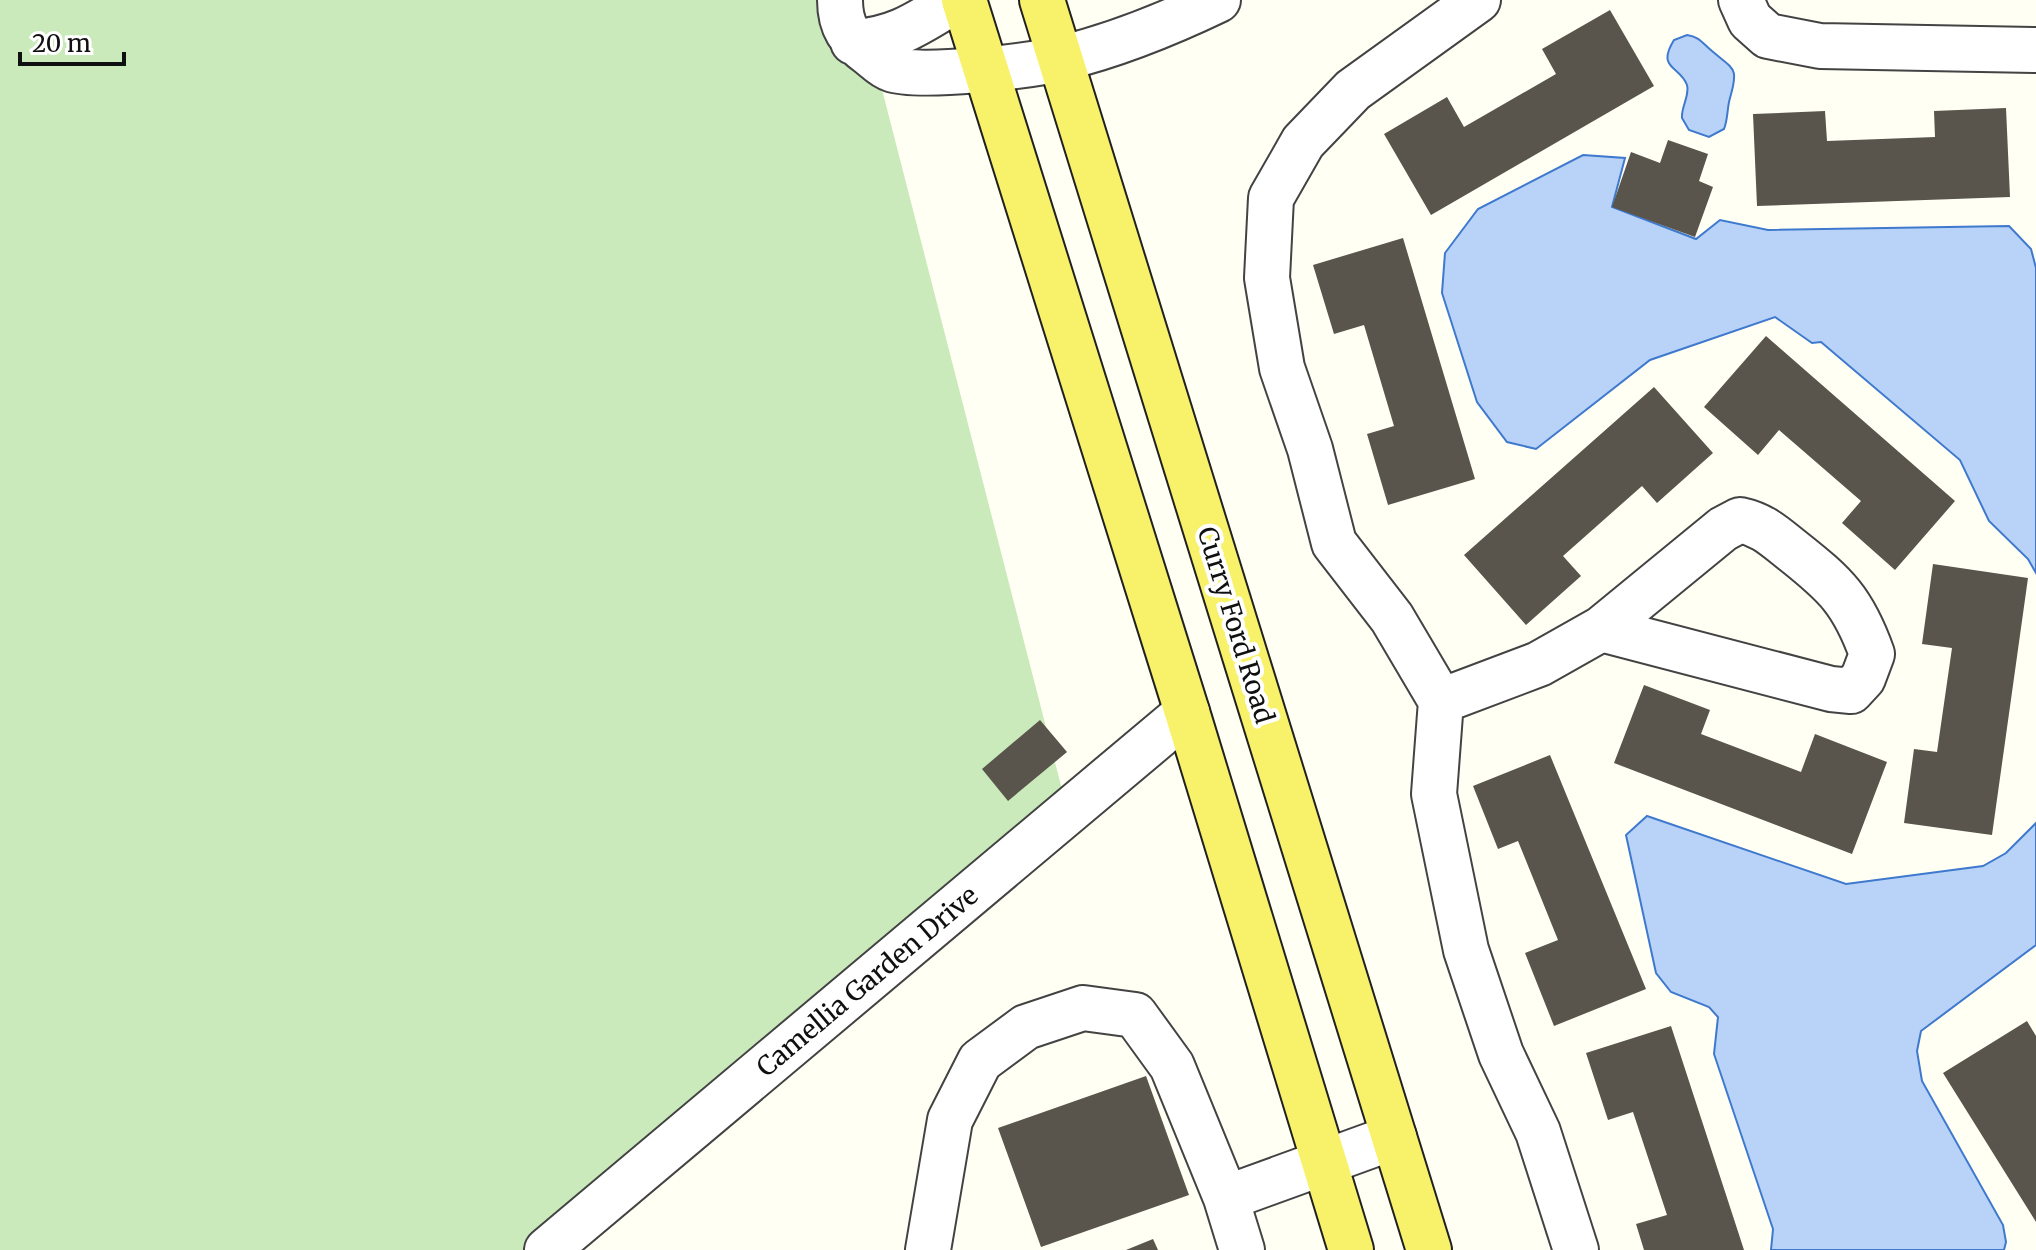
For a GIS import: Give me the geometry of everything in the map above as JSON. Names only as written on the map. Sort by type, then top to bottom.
[{"type":"main road","points":[[964,0],[1187,712],[1351,1250]]},
{"type":"main road","name":"Curry Ford Road","points":[[1042,0],[1429,1250]]},
{"type":"street","points":[[840,0],[843,27],[853,42],[890,69],[918,73],[985,69],[1061,59],[1160,27],[1218,0]]},
{"type":"street","points":[[853,42],[877,41],[903,32],[956,0]]},
{"type":"street","points":[[1478,0],[1353,90],[1303,142],[1271,198],[1267,278],[1282,368],[1310,449],[1334,543],[1392,618],[1441,701],[1434,794],[1466,950],[1501,1054],[1538,1132],[1576,1250]]},
{"type":"street","points":[[1741,0],[1750,20],[1768,36],[1820,46],[2036,50]]},
{"type":"street","points":[[1441,701],[1539,664],[1601,629],[1723,529],[1740,520],[1759,524],[1835,585],[1862,624],[1872,654],[1863,678],[1851,691],[1831,689],[1601,629]]},
{"type":"street","name":"Camellia Garden Drive","points":[[547,1250],[1187,712]]},
{"type":"street","points":[[928,1250],[950,1120],[980,1061],[1026,1027],[1083,1008],[1135,1015],[1172,1066],[1226,1198],[1242,1250]]},
{"type":"street","points":[[1226,1198],[1394,1137]]},
{"type":"green space","points":[[0,0],[859,0],[1065,801],[531,1250],[0,1250]]},
{"type":"water","points":[[1687,35],[1701,41],[1733,70],[1733,88],[1724,129],[1709,137],[1689,130],[1682,118],[1687,85],[1668,62],[1669,49],[1674,40]]},
{"type":"water","points":[[1583,155],[1625,158],[1612,207],[1696,239],[1720,220],[1768,230],[2009,226],[2031,249],[2036,268],[2036,573],[2028,559],[1989,521],[1960,460],[1821,342],[1812,343],[1775,317],[1650,360],[1536,449],[1507,442],[1477,402],[1442,293],[1445,253],[1478,209]]},
{"type":"water","points":[[1647,816],[1846,884],[1983,866],[2006,853],[2036,823],[2036,945],[1921,1031],[1917,1051],[1922,1081],[2003,1225],[2004,1250],[1771,1250],[1773,1229],[1714,1054],[1718,1017],[1709,1007],[1671,992],[1656,973],[1626,835]]},
{"type":"building","points":[[1610,10],[1654,86],[1431,215],[1384,134],[1447,97],[1464,127],[1556,74],[1542,49]]},
{"type":"building","points":[[2006,108],[2010,197],[1757,206],[1753,114],[1825,111],[1827,141],[1935,137],[1934,111]]},
{"type":"building","points":[[1668,140],[1708,154],[1699,181],[1713,187],[1695,237],[1612,207],[1631,152],[1660,163]]},
{"type":"building","points":[[1403,238],[1475,479],[1388,505],[1367,434],[1394,426],[1364,325],[1334,334],[1313,265]]},
{"type":"building","points":[[1766,336],[1955,501],[1895,570],[1842,523],[1861,501],[1779,430],[1758,455],[1704,407]]},
{"type":"building","points":[[1654,387],[1713,453],[1657,503],[1642,486],[1563,556],[1581,576],[1526,625],[1464,555]]},
{"type":"building","points":[[1933,564],[2028,578],[1992,835],[1904,823],[1914,749],[1937,752],[1952,648],[1922,644]]},
{"type":"building","points":[[1644,685],[1710,710],[1701,734],[1801,772],[1815,734],[1887,762],[1852,854],[1614,763]]},
{"type":"building","points":[[1040,720],[1067,752],[1008,801],[982,769]]},
{"type":"building","points":[[1550,755],[1646,989],[1554,1026],[1525,953],[1558,940],[1518,841],[1498,849],[1473,786]]},
{"type":"building","points":[[2027,1021],[2036,1036],[2036,1222],[1943,1073]]},
{"type":"building","points":[[1671,1026],[1744,1250],[1644,1250],[1636,1224],[1667,1215],[1633,1112],[1608,1120],[1586,1053]]},
{"type":"building","points":[[1146,1076],[1189,1195],[1041,1247],[998,1128]]},
{"type":"building","points":[[1153,1239],[1158,1250],[1126,1250]]}]
